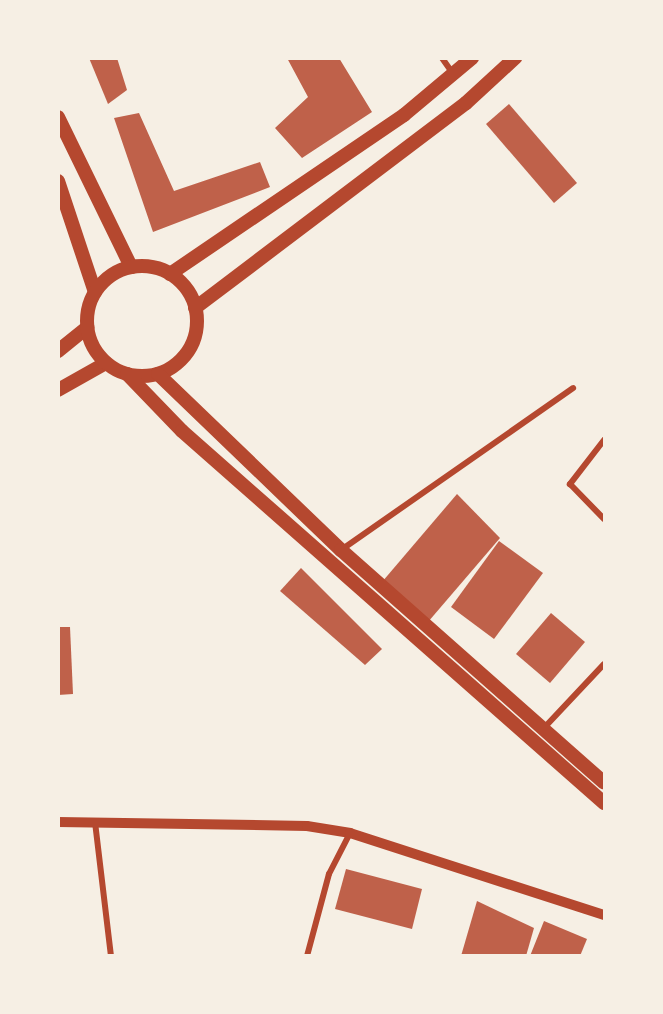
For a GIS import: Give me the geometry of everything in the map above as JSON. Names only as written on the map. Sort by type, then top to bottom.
[{"type":"main road","points":[[170,274],[394,122],[472,58]]},
{"type":"main road","points":[[195,308],[466,103],[515,58]]},
{"type":"main road","points":[[58,117],[131,267]]},
{"type":"main road","points":[[58,181],[95,292],[88,327],[106,363],[127,374],[182,431],[604,803]]},
{"type":"main road","points":[[95,292],[131,267],[170,274],[195,308],[196,331],[188,352],[158,374],[127,374]]},
{"type":"main road","points":[[58,351],[88,327]]},
{"type":"main road","points":[[58,390],[106,363]]},
{"type":"main road","points":[[158,374],[340,550],[604,783]]},
{"type":"street","points":[[442,58],[453,75]]},
{"type":"street","points":[[340,550],[573,388]]},
{"type":"street","points":[[604,440],[570,484],[604,519]]},
{"type":"street","points":[[543,729],[604,664]]},
{"type":"street","points":[[58,822],[95,820],[308,826],[350,833],[604,915]]},
{"type":"street","points":[[95,820],[111,956]]},
{"type":"street","points":[[307,956],[329,874],[350,833]]},
{"type":"building","points":[[89,58],[117,58],[127,90],[108,104]]},
{"type":"building","points":[[287,58],[339,58],[372,112],[302,158],[275,128],[308,97]]},
{"type":"building","points":[[509,104],[577,183],[554,203],[486,124]]},
{"type":"building","points":[[139,113],[174,191],[260,162],[270,187],[153,232],[114,118]]},
{"type":"building","points":[[457,494],[500,538],[428,622],[382,582]]},
{"type":"building","points":[[499,541],[543,573],[494,639],[451,607]]},
{"type":"building","points":[[301,568],[382,649],[365,665],[280,591]]},
{"type":"building","points":[[551,613],[585,642],[550,683],[516,654]]},
{"type":"building","points":[[58,627],[70,627],[73,694],[58,695]]},
{"type":"building","points":[[346,869],[422,889],[412,929],[335,909]]},
{"type":"building","points":[[477,901],[534,928],[526,956],[461,956]]},
{"type":"building","points":[[544,921],[587,939],[580,956],[530,956]]}]
